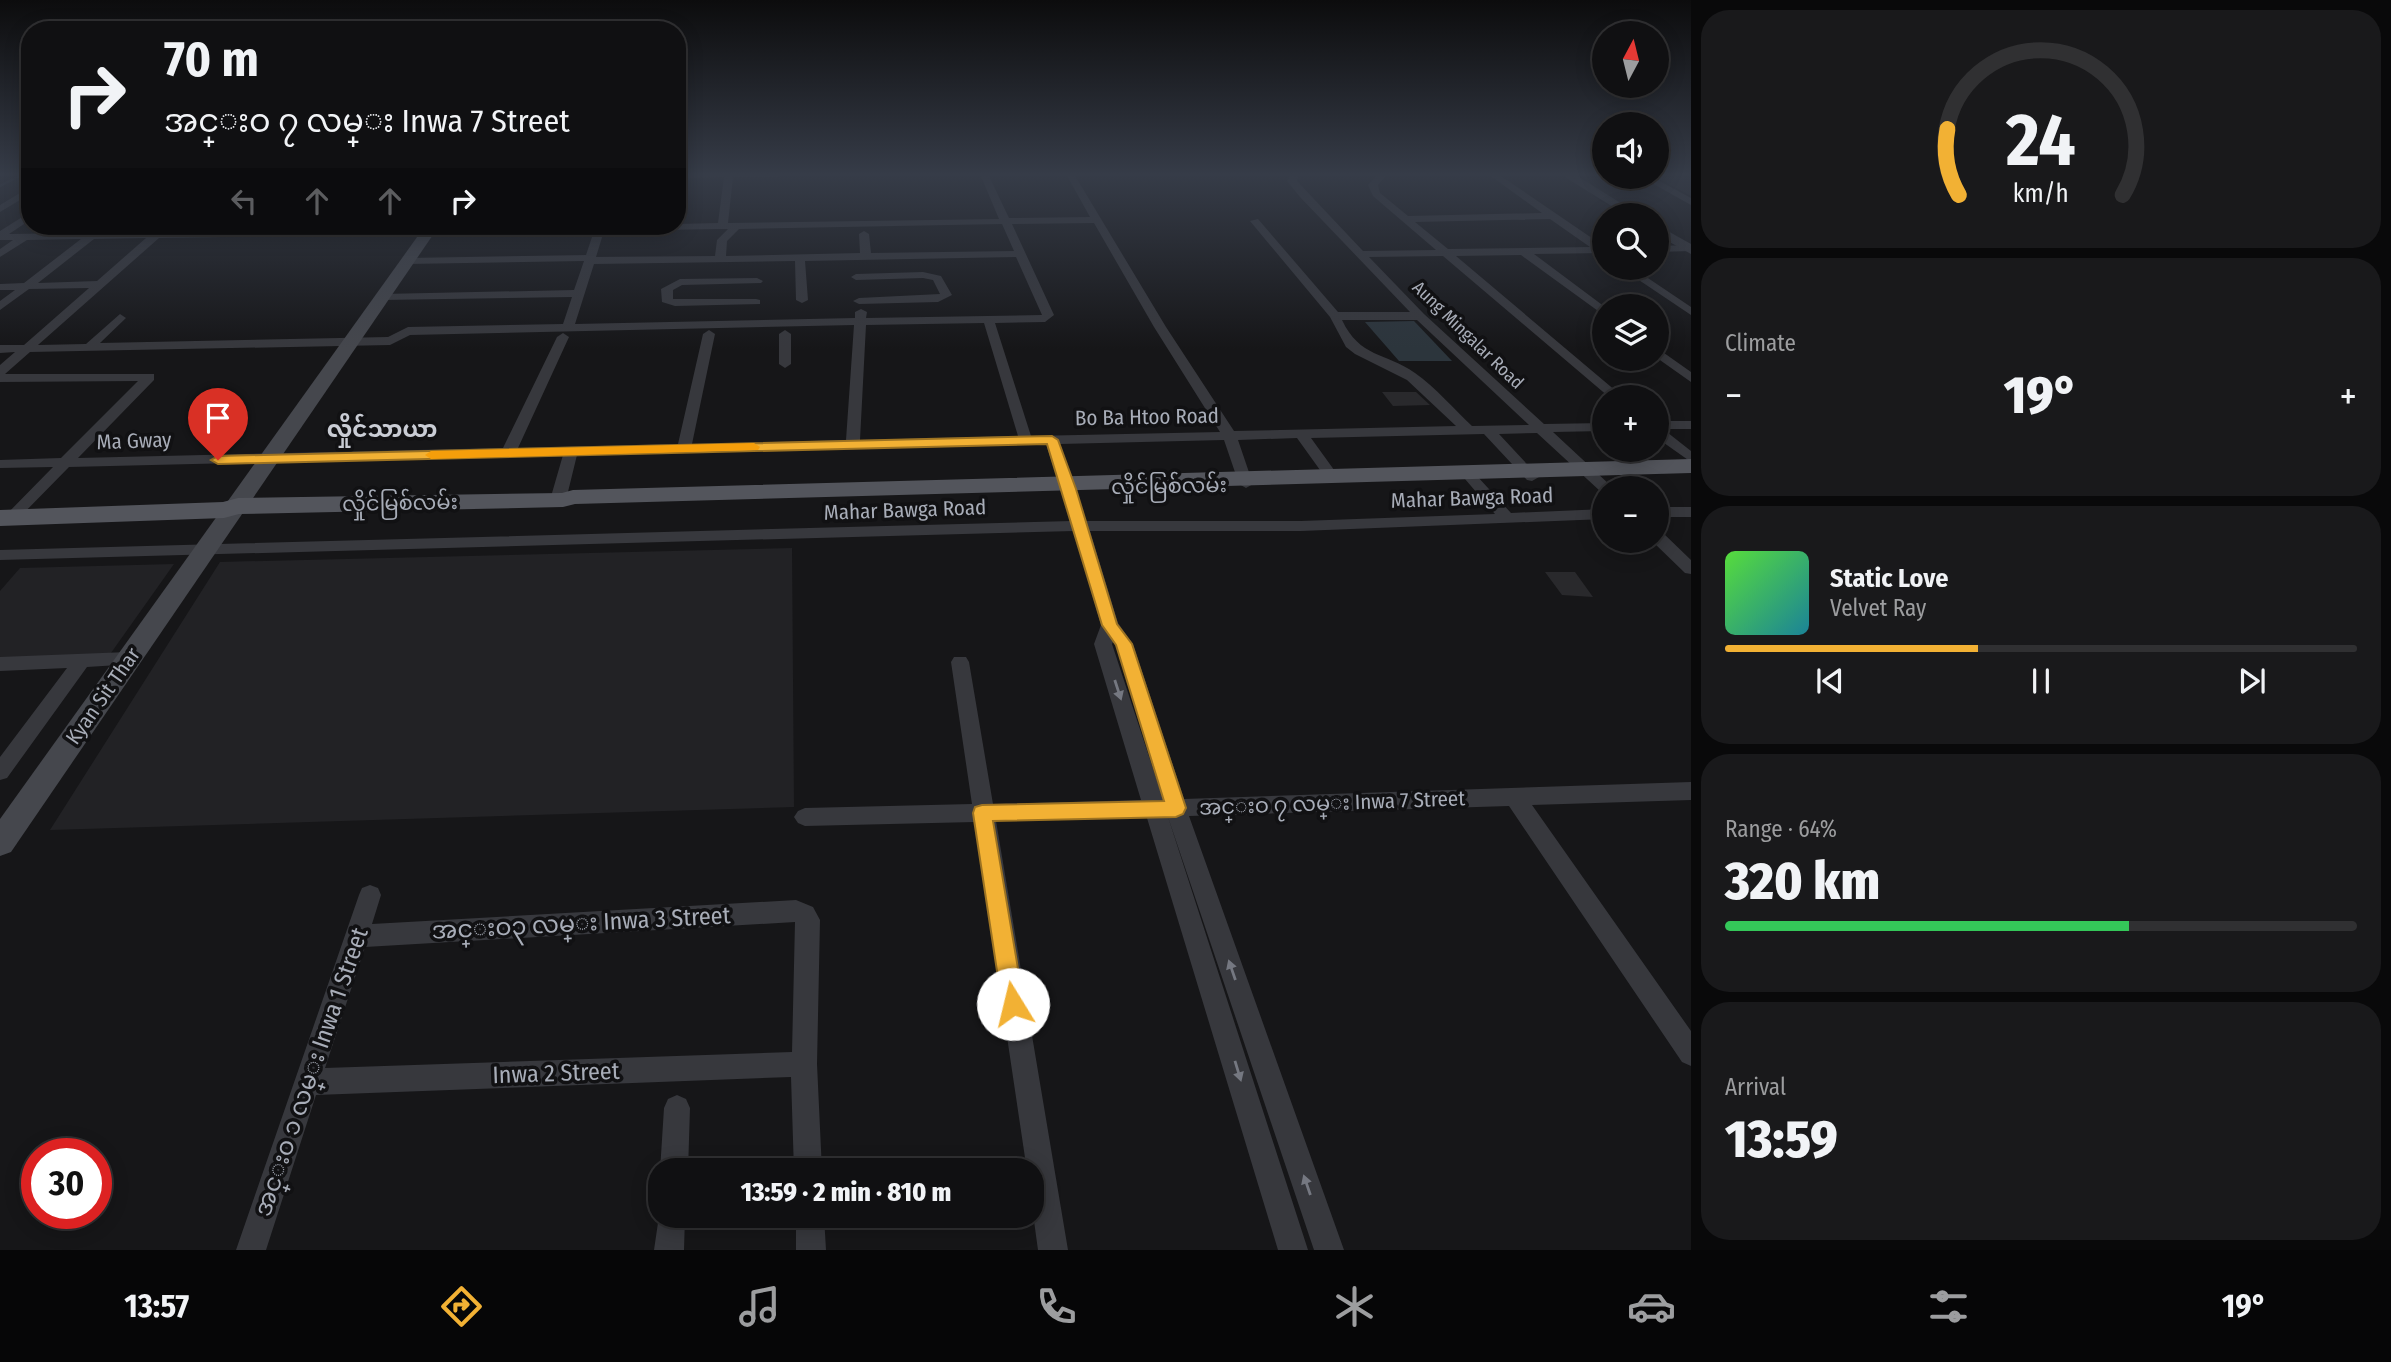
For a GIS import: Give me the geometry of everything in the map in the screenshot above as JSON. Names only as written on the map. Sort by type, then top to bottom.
[{"type":"main road","name":"Kyan Sit Thar","points":[[0,843],[425,235]]},
{"type":"main road","name":"လှိုင်မြစ်လမ်း","points":[[1610,476],[1691,466]]},
{"type":"main road","name":"လှိုင်မြစ်လမ်း","points":[[8,513],[561,500],[570,503],[1244,480],[1472,479],[1528,473]]},
{"type":"main road","name":"လှိုင်မြစ်လမ်း","points":[[1244,480],[1330,474],[1528,473],[1592,478]]},
{"type":"main road","name":"လှိုင်မြစ်လမ်း","points":[[1633,476],[1691,473]]},
{"type":"street","points":[[720,260],[722,240],[731,232]]},
{"type":"street","points":[[852,232],[894,232]]},
{"type":"street","points":[[0,349],[350,343],[754,323],[861,327],[990,324],[1045,318],[1048,315],[1012,232]]},
{"type":"street","points":[[1103,232],[1230,436],[1244,480]]},
{"type":"street","points":[[1265,232],[1335,316],[1354,350],[1411,376],[1468,430]]},
{"type":"street","name":"Aung Mingalar Road","points":[[1340,232],[1420,316],[1592,476]]},
{"type":"street","points":[[1420,232],[1603,385]]},
{"type":"street","points":[[1576,232],[1592,243]]},
{"type":"street","points":[[853,445],[861,327],[856,277],[864,234]]},
{"type":"street","points":[[0,236],[124,235]]},
{"type":"street","points":[[0,372],[155,235]]},
{"type":"street","points":[[508,453],[566,331],[598,235]]},
{"type":"street","points":[[0,307],[91,236]]},
{"type":"street","points":[[1669,236],[1690,249]]},
{"type":"street","points":[[0,254],[24,237]]},
{"type":"street","points":[[1669,249],[1690,249]]},
{"type":"street","points":[[1523,251],[1592,303]]},
{"type":"street","points":[[1361,254],[1592,251]]},
{"type":"street","points":[[407,261],[720,260],[1021,254]]},
{"type":"street","points":[[754,323],[758,259]]},
{"type":"street","points":[[800,259],[802,300]]},
{"type":"street","points":[[856,277],[923,275],[937,278],[946,295],[938,299],[859,301]]},
{"type":"street","points":[[1644,280],[1691,312]]},
{"type":"street","points":[[756,302],[675,303],[668,302],[665,298],[667,289],[680,282],[757,281]]},
{"type":"street","points":[[0,286],[101,284]]},
{"type":"street","points":[[382,297],[579,293]]},
{"type":"street","points":[[1335,316],[1420,316]]},
{"type":"street","points":[[89,347],[120,318]]},
{"type":"street","points":[[990,324],[1026,440]]},
{"type":"street","points":[[566,331],[785,334],[861,327]]},
{"type":"street","points":[[684,449],[709,334]]},
{"type":"street","points":[[785,334],[785,364]]},
{"type":"street","points":[[1669,361],[1691,378]]},
{"type":"street","points":[[0,378],[149,377],[62,464],[8,513]]},
{"type":"street","points":[[1669,425],[1691,425]]},
{"type":"street","name":"Bo Ba Htoo Road","points":[[270,459],[1592,427]]},
{"type":"street","points":[[1487,429],[1528,473]]},
{"type":"street","points":[[1301,434],[1330,474]]},
{"type":"street","points":[[1052,440],[1110,625],[1103,644],[1329,1250]]},
{"type":"street","points":[[1669,441],[1691,458]]},
{"type":"street","points":[[561,500],[571,451]]},
{"type":"street","name":"Ma Gway","points":[[0,464],[270,459]]},
{"type":"street","points":[[1472,479],[1507,518]]},
{"type":"street","points":[[1669,512],[1691,512]]},
{"type":"street","name":"Mahar Bawga Road","points":[[0,555],[1081,526],[1301,526],[1592,515]]},
{"type":"street","points":[[1669,548],[1691,569]]},
{"type":"street","points":[[0,664],[128,659]]},
{"type":"street","points":[[0,772],[82,661]]},
{"type":"street","points":[[960,662],[1053,1250]]},
{"type":"street","name":"အင္းဝ ၇ လမ္း Inwa 7 Street","points":[[805,817],[1166,809],[1691,791]]},
{"type":"street","points":[[1516,797],[1691,1054]]},
{"type":"street","points":[[1166,809],[1293,1250]]},
{"type":"street","name":"အင္းဝ ၁ လမ္း Inwa 1 Street","points":[[251,1250],[370,895]]},
{"type":"street","name":"အင္းဝ၃ လမ္း Inwa 3 Street","points":[[356,936],[796,911],[805,915],[808,920],[804,1063]]},
{"type":"street","points":[[804,1063],[808,1158]]},
{"type":"street","name":"Inwa 2 Street","points":[[307,1082],[804,1063]]},
{"type":"street","points":[[675,1158],[677,1108]]},
{"type":"street","points":[[669,1250],[670,1228]]},
{"type":"street","points":[[810,1228],[811,1250]]},
{"type":"shaded area","points":[[1414,321],[1452,361],[1399,361],[1365,322]]},
{"type":"shaded area","points":[[792,548],[794,807],[50,830],[220,562]]},
{"type":"shaded area","points":[[174,564],[106,660],[0,664],[0,591],[20,568]]},
{"type":"building","points":[[1382,392],[1416,392],[1430,405],[1393,406]]},
{"type":"building","points":[[1545,572],[1575,572],[1593,597],[1562,595]]},
{"type":"slow traffic","points":[[431,455],[754,447]]},
{"type":"district","name":"လှိုင်သာယာ","points":[[382,429]]},
{"type":"route","points":[[218,460],[1052,440],[1110,625],[1124,644],[1176,808],[982,813],[1013,1004]]}]
